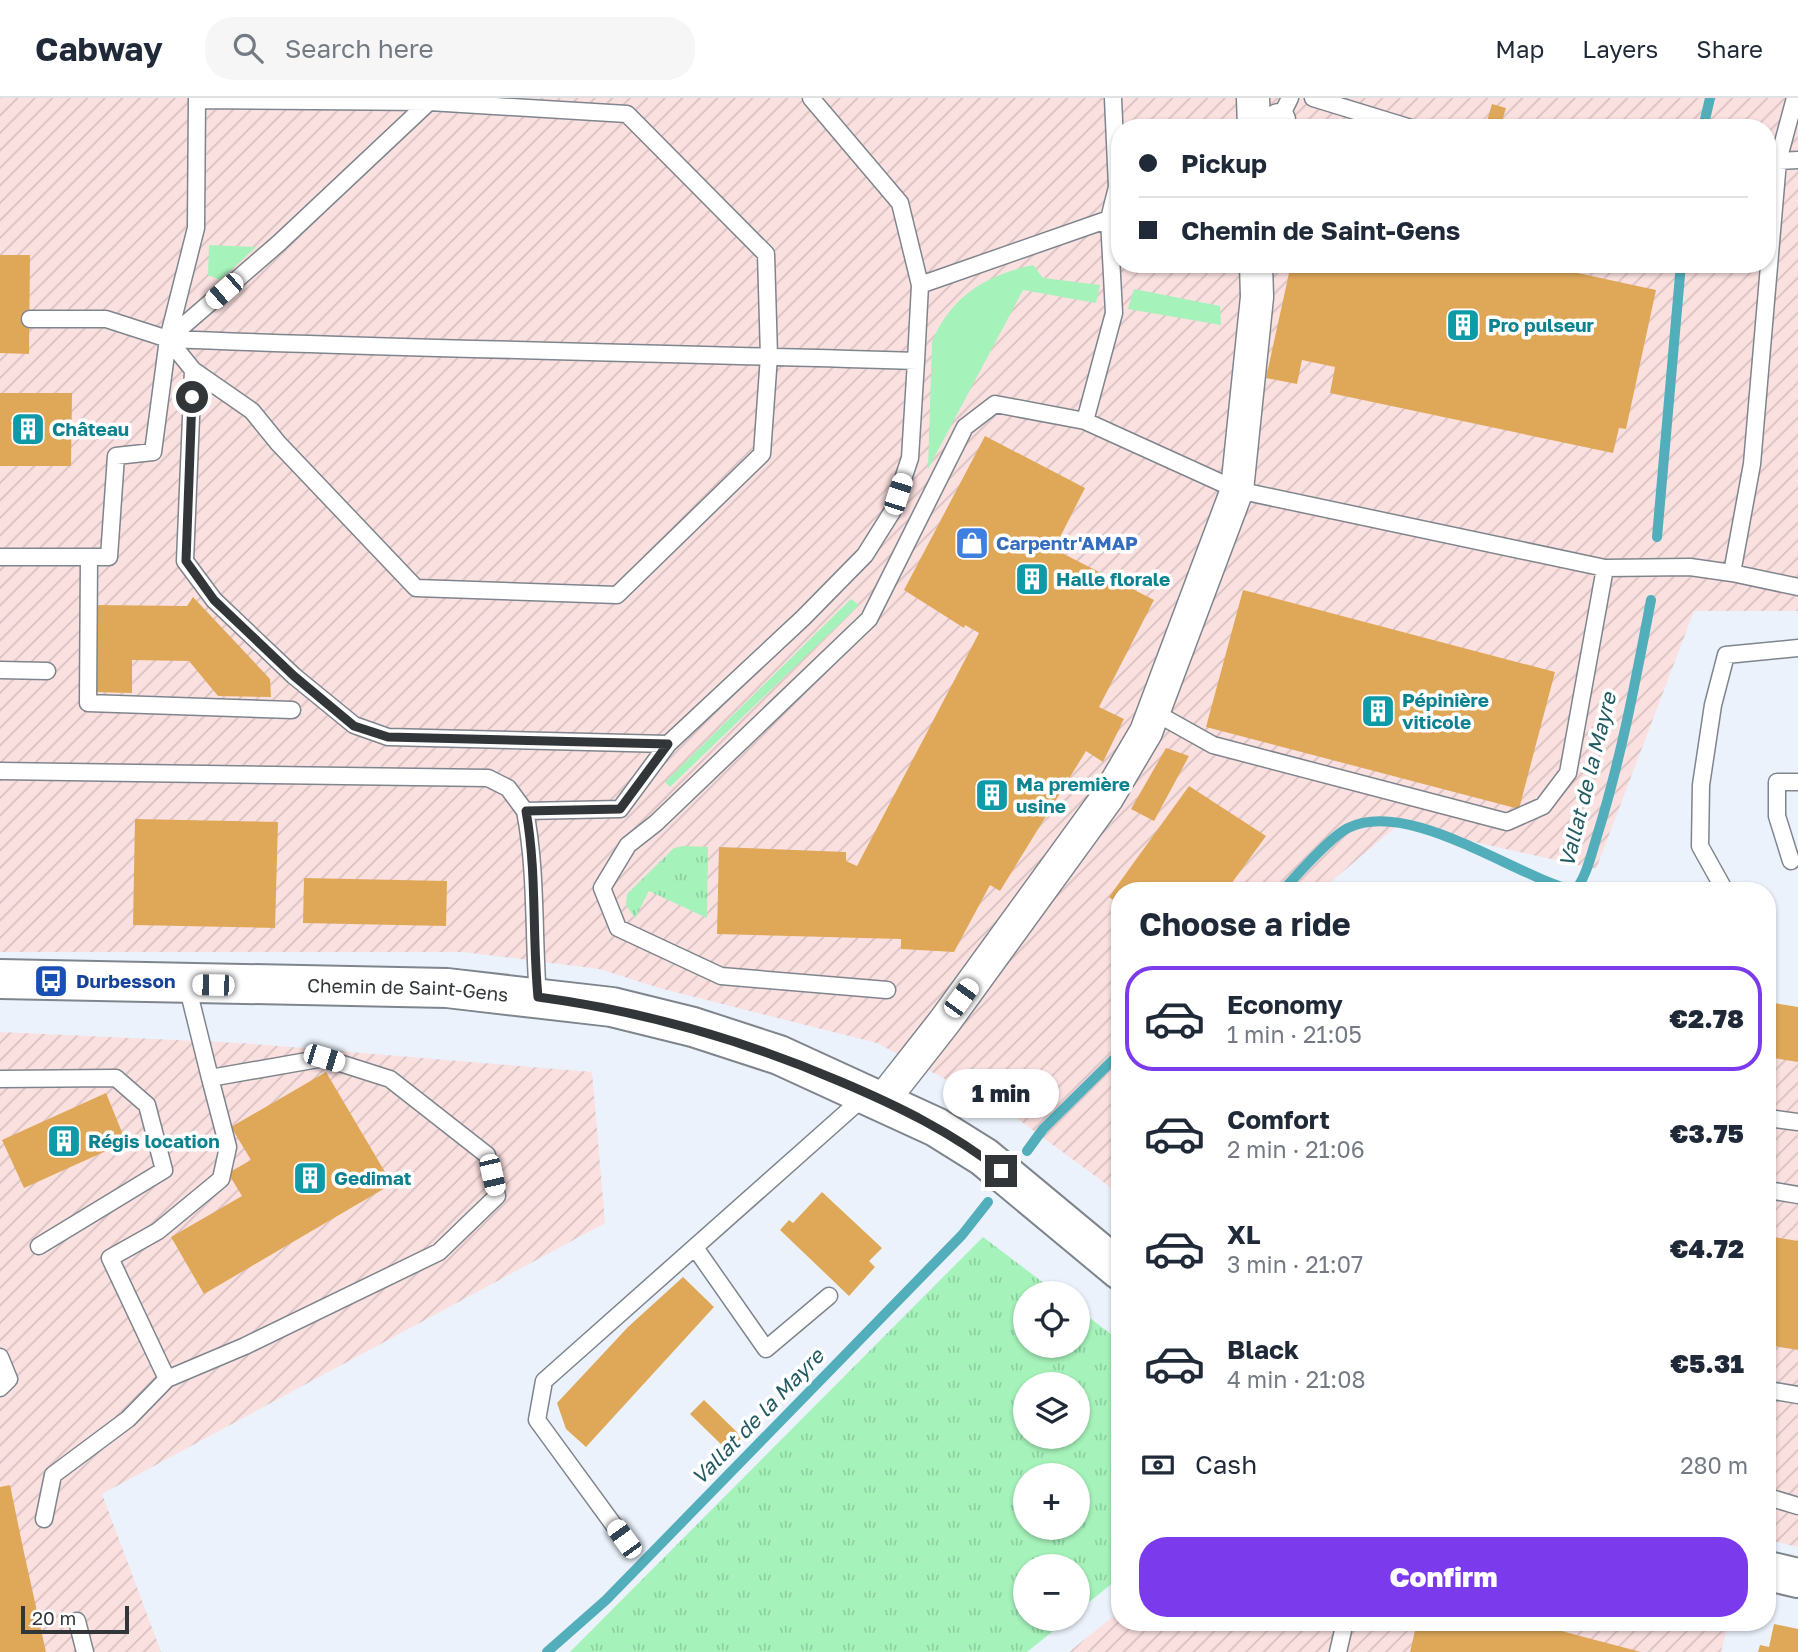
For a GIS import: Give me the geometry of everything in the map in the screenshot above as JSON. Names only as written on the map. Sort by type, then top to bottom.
[{"type":"main road","name":"Chemin de Saint-Gens","points":[[0,979],[187,985],[447,988],[612,1007],[693,1027],[779,1055],[875,1096],[936,1127],[984,1157],[1111,1263]]},
{"type":"main road","points":[[1776,1573],[1798,1578]]},
{"type":"street","points":[[1253,98],[1274,118]]},
{"type":"street","points":[[875,1096],[945,1021],[1107,798],[1146,732],[1237,490],[1257,297],[1256,273]]},
{"type":"lane","points":[[526,811],[620,809],[668,744],[866,555],[892,512],[909,458],[920,285],[900,203],[811,98]]},
{"type":"lane","points":[[1114,98],[1115,119]]},
{"type":"lane","points":[[1313,98],[1382,119]]},
{"type":"lane","points":[[1776,184],[1778,161],[1795,98]]},
{"type":"lane","points":[[0,557],[109,557],[116,456],[153,452],[168,339],[196,228],[197,99],[429,102],[627,114],[766,254],[769,356],[762,454],[617,595],[416,588],[278,443],[253,411],[193,370],[168,339]]},
{"type":"lane","points":[[168,339],[279,243],[429,102]]},
{"type":"lane","points":[[1778,161],[1798,160]]},
{"type":"lane","points":[[1111,211],[1111,257]]},
{"type":"lane","points":[[920,285],[1109,219]]},
{"type":"lane","points":[[1085,421],[1114,313],[1112,273]]},
{"type":"lane","points":[[1732,573],[1752,464],[1768,273]]},
{"type":"lane","points":[[30,320],[106,320],[168,339],[916,361]]},
{"type":"lane","points":[[193,370],[186,561],[214,600],[294,676],[354,726],[388,737],[668,744]]},
{"type":"lane","points":[[887,990],[721,976],[618,928],[602,888],[628,845],[656,823],[869,620],[965,427],[995,404],[1085,421],[1237,490],[1605,568],[1690,567],[1798,587]]},
{"type":"lane","points":[[89,557],[88,703],[292,710]]},
{"type":"lane","points":[[1154,712],[1213,745],[1507,822],[1543,806],[1568,773],[1605,568]]},
{"type":"lane","points":[[1720,882],[1700,846],[1701,785],[1713,705],[1726,655],[1798,648]]},
{"type":"lane","points":[[0,670],[47,671]]},
{"type":"lane","points":[[0,771],[488,778],[508,788],[526,811],[533,851],[532,933],[538,997]]},
{"type":"lane","points":[[1791,861],[1777,816],[1777,782],[1798,782]]},
{"type":"lane","points":[[167,1379],[110,1258],[158,1231],[221,1179],[228,1147],[187,985]]},
{"type":"lane","points":[[44,1520],[53,1475],[128,1419],[167,1379],[245,1346],[439,1252],[497,1196],[488,1155],[390,1079],[324,1058],[210,1078]]},
{"type":"lane","points":[[0,1079],[116,1078],[147,1105],[164,1170],[39,1246]]},
{"type":"lane","points":[[624,1539],[537,1420],[544,1381],[875,1096]]},
{"type":"lane","points":[[1776,1119],[1798,1122]]},
{"type":"lane","points":[[1776,1191],[1798,1195]]},
{"type":"lane","points":[[696,1249],[766,1349],[829,1296]]},
{"type":"lane","points":[[0,1356],[9,1379],[0,1388]]},
{"type":"lane","points":[[1776,1392],[1798,1395]]},
{"type":"lane","points":[[1776,1499],[1798,1506]]},
{"type":"lane","points":[[78,1621],[85,1652]]},
{"type":"lane","points":[[1338,1652],[1343,1631]]},
{"type":"shaded area","points":[[0,98],[1798,98],[1798,611],[1694,611],[1596,869],[1398,825],[1331,882],[1111,882],[1111,1189],[1011,1114],[877,1043],[663,989],[599,969],[464,952],[0,952]]},
{"type":"shaded area","points":[[1776,1008],[1798,1011],[1798,1547],[1776,1542]]},
{"type":"shaded area","points":[[0,1032],[241,1043],[592,1072],[605,1223],[102,1494],[161,1652],[0,1652]]},
{"type":"shaded area","points":[[1111,1618],[1111,1631],[1726,1631],[1721,1652],[1069,1652]]},
{"type":"green space","points":[[209,245],[256,247],[220,280],[208,275]]},
{"type":"green space","points":[[1033,265],[1043,278],[1100,285],[1096,303],[1023,290],[928,469],[932,342],[940,326],[949,312],[972,290],[1000,275]]},
{"type":"green space","points":[[1134,289],[1220,306],[1221,325],[1128,309]]},
{"type":"green space","points":[[851,599],[859,605],[670,787],[665,782]]},
{"type":"green space","points":[[708,847],[707,918],[649,891],[635,918],[626,905],[627,894],[674,848]]},
{"type":"green space","points":[[983,1237],[1041,1281],[1013,1281],[1013,1358],[1090,1358],[1090,1318],[1111,1334],[1111,1584],[1090,1601],[1090,1554],[1013,1554],[1013,1631],[1053,1631],[1027,1652],[570,1652]]},
{"type":"building","points":[[1492,104],[1506,108],[1503,119],[1488,119]]},
{"type":"building","points":[[0,255],[30,255],[29,354],[0,353]]},
{"type":"building","name":"Pro pulseur","points":[[1289,273],[1578,273],[1656,290],[1626,429],[1619,428],[1613,453],[1330,393],[1335,367],[1302,360],[1297,384],[1266,378]]},
{"type":"building","name":"Château","points":[[0,393],[72,393],[71,466],[0,466]]},
{"type":"building","points":[[985,436],[1085,488],[1054,549],[1154,600],[1099,707],[1124,719],[1103,762],[1086,751],[1000,891],[990,885],[954,952],[901,949],[901,939],[717,934],[719,847],[846,852],[846,861],[857,866],[979,633],[965,625],[964,628],[904,590]]},
{"type":"building","name":"Pépinière viticole","points":[[1243,590],[1555,672],[1519,809],[1206,727]]},
{"type":"building","points":[[193,597],[270,679],[271,697],[218,696],[189,661],[132,660],[132,693],[93,692],[95,605],[187,606]]},
{"type":"building","points":[[1166,748],[1189,756],[1154,821],[1131,809]]},
{"type":"building","points":[[1189,786],[1266,836],[1233,882],[1120,882]]},
{"type":"building","points":[[135,819],[278,822],[275,928],[133,925]]},
{"type":"building","points":[[304,878],[447,881],[446,926],[303,923]]},
{"type":"building","points":[[1776,1003],[1798,1007],[1798,1062],[1776,1058]]},
{"type":"building","name":"Gedimat","points":[[326,1072],[392,1184],[204,1294],[171,1237],[242,1196],[228,1173],[251,1160],[231,1127]]},
{"type":"building","name":"Régis location","points":[[106,1093],[126,1142],[24,1188],[2,1140]]},
{"type":"building","points":[[822,1192],[882,1248],[869,1261],[875,1267],[849,1296],[780,1230],[789,1220],[793,1223]]},
{"type":"building","points":[[1776,1237],[1798,1241],[1798,1350],[1776,1346]]},
{"type":"building","points":[[683,1277],[714,1307],[586,1447],[566,1429],[557,1403],[628,1327]]},
{"type":"building","points":[[704,1400],[742,1437],[729,1452],[690,1414]]},
{"type":"building","points":[[10,1485],[46,1652],[0,1652],[0,1487]]},
{"type":"building","points":[[1776,1624],[1798,1629],[1798,1652],[1758,1652],[1760,1645],[1769,1647]]},
{"type":"building","points":[[1415,1631],[1561,1631],[1641,1652],[1410,1652]]},
{"type":"waterway","name":"Vallat de la Mayre","points":[[1705,119],[1710,98]]},
{"type":"waterway","name":"Vallat de la Mayre","points":[[1657,537],[1680,273]]},
{"type":"waterway","name":"Vallat de la Mayre","points":[[1581,882],[1606,807],[1634,689],[1651,600]]},
{"type":"waterway","name":"Vallat de la Mayre","points":[[1290,882],[1332,839],[1348,828],[1373,821],[1401,823],[1431,831],[1548,882]]},
{"type":"waterway","name":"Vallat de la Mayre","points":[[1027,1151],[1043,1129],[1111,1062]]},
{"type":"waterway","name":"Vallat de la Mayre","points":[[547,1652],[606,1600],[962,1235],[988,1202]]},
{"type":"place","name":"Pro pulseur","points":[[1463,325]]},
{"type":"place","name":"Château","points":[[28,429]]},
{"type":"place","name":"Carpentr'AMAP","points":[[972,543]]},
{"type":"place","name":"Halle florale","points":[[1032,579]]},
{"type":"place","name":"Pépinière viticole","points":[[1378,711]]},
{"type":"place","name":"Ma première usine","points":[[992,795]]},
{"type":"place","name":"Durbesson","points":[[51,981]]},
{"type":"place","name":"Régis location","points":[[64,1141]]},
{"type":"place","name":"Gedimat","points":[[310,1178]]},
{"type":"route","points":[[192,397],[186,561],[214,600],[294,676],[354,726],[388,737],[668,744],[620,809],[526,811],[533,851],[532,933],[538,997],[612,1007],[693,1027],[779,1055],[883,1100],[936,1127],[1001,1171]]}]
